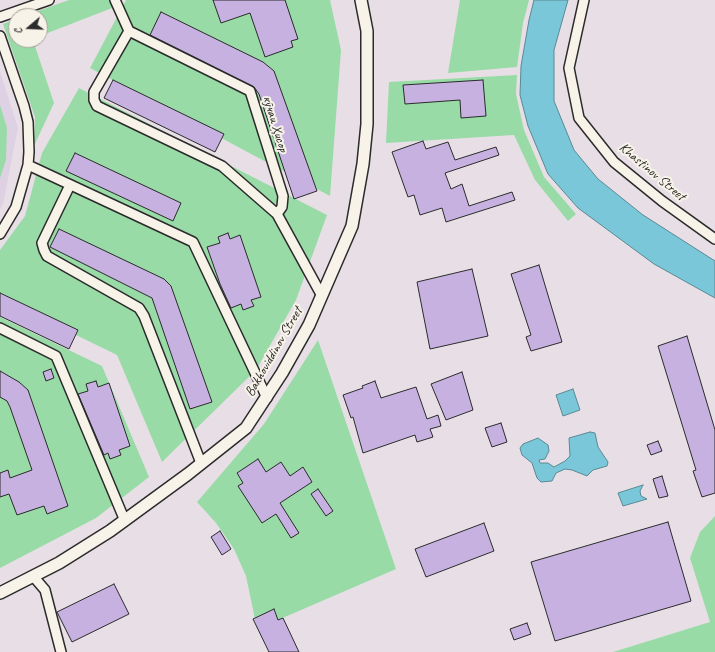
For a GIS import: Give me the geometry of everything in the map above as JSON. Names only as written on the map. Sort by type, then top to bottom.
[{"type":"street","points":[[0,18],[49,0]]},
{"type":"street","points":[[116,0],[129,31],[94,92],[94,100],[97,106],[222,166],[277,214],[322,296]]},
{"type":"street","name":"Bakhoviddinov Street","points":[[0,593],[59,563],[124,521],[246,428],[267,398],[309,325],[352,226],[363,164],[367,124],[367,38],[361,0]]},
{"type":"street","name":"Khastinov Street","points":[[584,0],[569,68],[579,118],[614,162],[662,201],[715,239]]},
{"type":"street","name":"кӯчаи Ҳисор","points":[[129,31],[250,91],[283,196],[282,207],[277,214]]},
{"type":"street","points":[[0,36],[28,122],[29,152],[28,165],[16,207],[0,234]]},
{"type":"street","points":[[28,165],[193,242],[267,398]]},
{"type":"street","points":[[70,185],[42,243],[44,250],[47,256],[139,308],[144,316],[201,463]]},
{"type":"street","points":[[0,328],[56,356],[124,521]]},
{"type":"street","points":[[33,576],[44,590],[61,652]]},
{"type":"shaded area","points":[[0,71],[18,128],[3,204],[0,209]]},
{"type":"green space","points":[[69,0],[117,0],[112,8],[48,33],[48,8],[46,8]]},
{"type":"green space","points":[[126,0],[330,0],[341,50],[330,196],[90,68]]},
{"type":"green space","points":[[460,0],[529,0],[523,23],[517,67],[448,73]]},
{"type":"green space","points":[[8,22],[8,39],[3,24]]},
{"type":"green space","points":[[11,48],[36,48],[54,103],[34,146],[35,117]]},
{"type":"green space","points":[[517,75],[516,94],[524,130],[544,177],[576,214],[568,221],[535,180],[514,135],[386,143],[389,82]]},
{"type":"green space","points":[[79,88],[327,215],[296,300],[256,370],[162,462],[117,355],[0,298],[0,250],[25,216],[42,153]]},
{"type":"green space","points":[[0,105],[7,128],[6,160],[0,178]]},
{"type":"green space","points":[[0,317],[102,366],[149,477],[96,518],[0,568]]},
{"type":"green space","points":[[318,340],[396,569],[257,629],[246,576],[234,549],[216,523],[197,502],[264,424]]},
{"type":"green space","points":[[715,516],[715,652],[613,652],[710,622],[690,558],[700,532]]},
{"type":"water","points":[[534,0],[568,0],[554,50],[554,101],[574,150],[598,179],[643,215],[715,261],[715,298],[654,264],[578,208],[548,174],[528,126],[520,95],[521,66]]},
{"type":"water","points":[[573,389],[580,410],[563,416],[556,395]]},
{"type":"water","points":[[590,432],[595,433],[598,447],[608,462],[607,466],[593,470],[587,476],[565,469],[556,473],[552,481],[541,482],[537,478],[532,463],[522,455],[520,448],[523,444],[538,438],[548,445],[549,451],[545,459],[539,460],[540,463],[548,463],[554,467],[565,461],[570,456],[569,438]]},
{"type":"water","points":[[643,485],[640,491],[641,496],[647,499],[623,506],[618,493]]},
{"type":"building","points":[[213,0],[285,0],[298,39],[291,41],[293,47],[265,57],[250,13],[221,23]]},
{"type":"building","points":[[161,12],[263,62],[274,71],[317,191],[294,199],[259,94],[254,87],[150,35]]},
{"type":"building","points":[[113,80],[224,134],[215,152],[104,98]]},
{"type":"building","points":[[483,80],[486,116],[461,118],[460,100],[405,104],[403,85]]},
{"type":"building","points":[[423,141],[426,149],[448,142],[455,160],[496,147],[499,155],[445,173],[451,189],[462,184],[469,206],[512,192],[515,200],[446,222],[442,208],[420,215],[414,195],[408,197],[392,152]]},
{"type":"building","points":[[75,153],[181,203],[173,221],[66,171]]},
{"type":"building","points":[[59,229],[164,279],[171,286],[212,402],[190,409],[152,298],[50,247]]},
{"type":"building","points":[[228,233],[230,239],[240,235],[261,297],[251,300],[254,306],[243,310],[241,304],[231,308],[220,284],[207,247],[220,243],[218,237]]},
{"type":"building","points":[[539,265],[562,342],[531,351],[526,337],[531,335],[511,274]]},
{"type":"building","points":[[472,269],[488,336],[430,349],[417,282]]},
{"type":"building","points":[[0,293],[78,330],[69,349],[0,316]]},
{"type":"building","points":[[687,336],[715,430],[715,493],[702,497],[693,471],[696,470],[658,346]]},
{"type":"building","points":[[51,369],[54,378],[46,381],[43,372]]},
{"type":"building","points":[[0,371],[19,382],[28,390],[68,506],[47,514],[44,506],[17,515],[9,494],[0,497],[0,473],[8,470],[10,478],[32,470],[10,407],[7,401],[0,397]]},
{"type":"building","points":[[462,372],[473,410],[446,420],[431,384]]},
{"type":"building","points":[[96,381],[98,387],[109,383],[130,446],[119,450],[121,455],[110,459],[108,453],[104,455],[78,394],[88,391],[86,384]]},
{"type":"building","points":[[375,381],[381,398],[416,387],[427,419],[438,415],[441,426],[430,429],[433,437],[417,442],[415,435],[363,453],[353,417],[351,418],[343,395],[363,388],[362,386]]},
{"type":"building","points":[[501,423],[507,442],[492,447],[485,428]]},
{"type":"building","points":[[658,441],[662,451],[651,455],[647,445]]},
{"type":"building","points":[[258,459],[266,472],[281,462],[290,476],[303,467],[312,482],[280,503],[299,533],[291,538],[276,514],[262,523],[238,486],[243,483],[237,473]]},
{"type":"building","points":[[662,476],[668,496],[659,498],[653,479]]},
{"type":"building","points":[[318,489],[333,511],[326,516],[311,494]]},
{"type":"building","points":[[668,522],[691,601],[555,641],[531,562]]},
{"type":"building","points":[[484,523],[494,551],[426,577],[415,549]]},
{"type":"building","points":[[220,531],[231,549],[222,555],[211,537]]},
{"type":"building","points":[[114,584],[129,614],[72,642],[57,612]]},
{"type":"building","points":[[274,609],[278,620],[283,618],[299,652],[269,652],[253,619]]},
{"type":"building","points":[[527,623],[531,634],[514,640],[510,629]]}]
